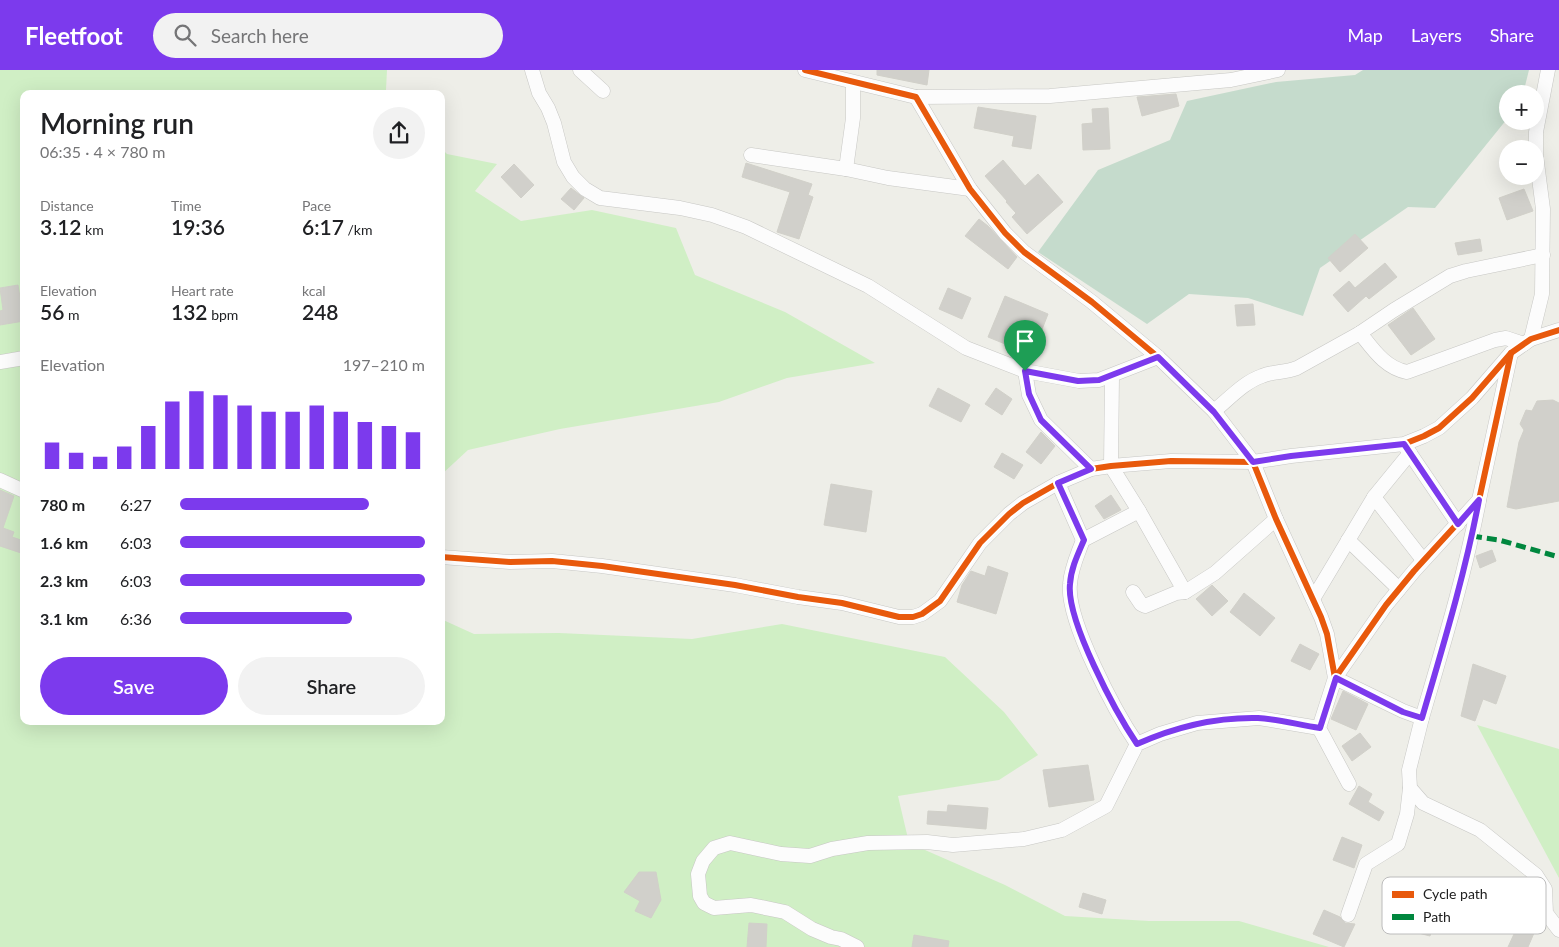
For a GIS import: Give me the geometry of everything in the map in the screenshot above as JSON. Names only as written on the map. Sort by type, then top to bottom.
[{"type":"street","points":[[532,70],[539,93],[554,123],[564,162],[573,177],[585,190],[600,198],[680,208],[712,215],[746,227],[868,286],[966,348],[1025,371],[1078,381],[1099,380],[1158,357]]},
{"type":"street","points":[[580,70],[603,91]]},
{"type":"street","points":[[805,70],[916,97],[1050,96],[1232,80],[1278,70]]},
{"type":"street","points":[[1528,341],[1542,294],[1543,209],[1536,155],[1536,132],[1548,70]]},
{"type":"street","points":[[846,169],[853,118],[853,83]]},
{"type":"street","points":[[916,97],[970,189],[1005,233],[1024,252],[1099,308],[1158,357],[1214,412],[1253,462],[1327,634],[1336,678]]},
{"type":"street","points":[[751,155],[846,169],[888,178],[970,189]]},
{"type":"street","points":[[1214,412],[1254,379],[1269,374],[1288,372],[1360,333],[1450,276],[1543,255]]},
{"type":"street","points":[[1313,599],[1374,497],[1407,449],[1424,436],[1439,428],[1472,398],[1511,353],[1528,341],[1559,330]]},
{"type":"street","points":[[1360,333],[1383,361],[1396,370],[1407,372],[1495,340],[1506,338],[1528,341]]},
{"type":"street","points":[[1348,915],[1366,864],[1398,844],[1407,814],[1410,788],[1409,770],[1472,536],[1511,353]]},
{"type":"street","points":[[0,362],[20,359]]},
{"type":"street","points":[[1025,371],[1029,394],[1041,420],[1091,469]]},
{"type":"street","points":[[1112,376],[1111,466],[1185,592]]},
{"type":"street","points":[[445,557],[510,562],[552,561],[602,566],[735,585],[798,597],[842,602],[899,616],[913,617],[922,614],[940,601],[980,543],[1009,514],[1023,503],[1058,483],[1091,469],[1171,461],[1253,462],[1291,456],[1407,449]]},
{"type":"street","points":[[1407,449],[1458,524]]},
{"type":"street","points":[[0,480],[20,489]]},
{"type":"street","points":[[1058,483],[1084,540]]},
{"type":"street","points":[[1374,497],[1423,560]]},
{"type":"street","points":[[1349,784],[1320,728],[1336,678],[1399,589],[1423,560],[1479,500]]},
{"type":"street","points":[[1137,744],[1120,719],[1082,638],[1072,601],[1070,585],[1073,565],[1084,540],[1139,511]]},
{"type":"street","points":[[1133,592],[1141,604],[1145,606],[1176,593],[1185,592],[1215,573],[1276,519]]},
{"type":"street","points":[[1348,540],[1399,589]]},
{"type":"street","points":[[1336,678],[1403,712],[1422,718]]},
{"type":"street","points":[[857,947],[812,929],[785,912],[751,906],[714,908],[704,903],[700,896],[698,874],[703,861],[714,848],[730,843],[781,854],[810,856],[832,849],[868,842],[927,842],[953,845],[1024,839],[1062,830],[1106,806],[1137,744],[1160,734],[1198,724],[1258,718],[1320,728]]},
{"type":"street","points":[[1410,788],[1423,803],[1480,830],[1537,877]]},
{"type":"street","points":[[1546,913],[1559,930]]},
{"type":"green space","points":[[0,70],[387,70],[386,90],[20,90],[20,725],[445,725],[445,621],[474,634],[559,633],[692,639],[782,624],[945,657],[1004,712],[1038,755],[999,780],[898,796],[909,843],[1005,885],[1065,916],[1149,921],[1239,921],[1329,947],[0,947]]},
{"type":"green space","points":[[1363,70],[1529,70],[1525,85],[1499,85],[1499,129],[1435,208],[1408,207],[1320,268],[1303,316],[1248,298],[1189,294],[1147,324],[1038,252],[1098,170],[1170,140],[1187,101],[1276,82],[1355,75]]},
{"type":"green space","points":[[445,152],[497,164],[475,191],[521,221],[592,210],[676,228],[695,275],[785,312],[875,363],[787,378],[719,402],[560,429],[468,450],[445,471]]},
{"type":"green space","points":[[1477,725],[1559,749],[1559,878]]},
{"type":"building","points":[[877,70],[929,70],[927,85],[877,75]]},
{"type":"building","points":[[1176,94],[1179,106],[1142,116],[1137,97]]},
{"type":"building","points":[[978,107],[1036,116],[1031,149],[1012,146],[1014,136],[974,128]]},
{"type":"building","points":[[1108,108],[1110,149],[1083,150],[1082,124],[1093,123],[1092,109]]},
{"type":"building","points":[[1003,160],[1025,186],[1038,174],[1063,202],[1027,234],[1012,217],[1016,213],[985,176]]},
{"type":"building","points":[[746,163],[812,184],[808,195],[813,197],[799,239],[777,232],[790,192],[742,177]]},
{"type":"building","points":[[514,164],[534,185],[521,198],[501,177]]},
{"type":"building","points":[[571,188],[584,198],[574,210],[561,199]]},
{"type":"building","points":[[1524,189],[1533,211],[1507,220],[1499,198]]},
{"type":"building","points":[[979,219],[1017,257],[1008,269],[965,236]]},
{"type":"building","points":[[1355,234],[1368,248],[1340,272],[1328,258]]},
{"type":"building","points":[[1480,239],[1482,251],[1458,255],[1455,243]]},
{"type":"building","points":[[1385,263],[1397,277],[1369,299],[1366,296],[1348,312],[1333,295],[1349,281],[1355,288]]},
{"type":"building","points":[[18,285],[20,322],[0,325],[0,311],[3,310],[0,288]]},
{"type":"building","points":[[948,288],[971,298],[962,319],[939,309]]},
{"type":"building","points":[[1005,296],[1048,314],[1032,355],[988,337]]},
{"type":"building","points":[[1253,304],[1255,325],[1237,326],[1235,305]]},
{"type":"building","points":[[1413,308],[1435,339],[1411,355],[1388,325]]},
{"type":"building","points":[[938,388],[970,405],[961,422],[929,406]]},
{"type":"building","points":[[996,388],[1012,399],[1002,415],[985,404]]},
{"type":"building","points":[[1553,400],[1559,403],[1559,501],[1516,509],[1507,507],[1519,442],[1524,430],[1520,424],[1526,410],[1532,411],[1537,401]]},
{"type":"building","points":[[1041,432],[1055,446],[1041,464],[1026,452]]},
{"type":"building","points":[[1002,453],[1023,465],[1014,479],[994,467]]},
{"type":"building","points":[[831,484],[872,491],[866,532],[824,525]]},
{"type":"building","points":[[0,490],[14,496],[3,528],[14,532],[12,537],[20,540],[20,553],[0,546]]},
{"type":"building","points":[[1111,495],[1121,510],[1104,519],[1095,506]]},
{"type":"building","points":[[1492,550],[1496,561],[1480,568],[1476,556]]},
{"type":"building","points":[[988,566],[1008,573],[996,614],[957,602],[962,585],[971,571],[985,576]]},
{"type":"building","points":[[1212,585],[1228,601],[1212,616],[1196,599]]},
{"type":"building","points":[[1244,593],[1275,618],[1260,636],[1230,612]]},
{"type":"building","points":[[1300,644],[1319,654],[1310,670],[1291,661]]},
{"type":"building","points":[[1473,664],[1506,676],[1496,704],[1483,699],[1475,721],[1461,716]]},
{"type":"building","points":[[1343,691],[1368,704],[1356,730],[1331,719]]},
{"type":"building","points":[[1360,733],[1371,747],[1352,761],[1342,746]]},
{"type":"building","points":[[1088,765],[1094,800],[1049,807],[1043,770]]},
{"type":"building","points":[[1359,786],[1372,794],[1368,802],[1384,812],[1379,821],[1349,804]]},
{"type":"building","points":[[948,805],[988,808],[986,829],[927,824],[928,811],[947,812]]},
{"type":"building","points":[[1342,837],[1362,845],[1354,868],[1333,860]]},
{"type":"building","points":[[639,872],[656,872],[661,900],[651,918],[635,911],[640,901],[624,892]]},
{"type":"building","points":[[1083,893],[1106,900],[1102,914],[1079,907]]},
{"type":"building","points":[[1324,910],[1340,917],[1345,923],[1355,924],[1344,947],[1313,934]]},
{"type":"building","points":[[749,923],[767,924],[766,947],[747,947]]},
{"type":"building","points":[[1514,934],[1534,934],[1528,947],[1508,947]]},
{"type":"building","points":[[914,935],[949,941],[948,947],[912,947]]},
{"type":"marked path","points":[[1472,536],[1499,540],[1559,557]]},
{"type":"cycle path","points":[[805,70],[916,97],[970,189],[1005,233],[1024,252],[1092,302],[1158,357],[1214,411],[1253,462],[1276,519],[1321,617],[1327,634],[1335,678],[1386,605],[1414,571],[1479,500],[1511,353]]},
{"type":"cycle path","points":[[445,557],[510,562],[552,561],[602,566],[735,585],[842,603],[899,617],[913,617],[922,614],[940,601],[980,543],[1009,514],[1023,503],[1058,483],[1091,469],[1111,466],[1171,461],[1253,462],[1404,444],[1439,428],[1472,398],[1511,353],[1531,339],[1559,330]]},
{"type":"route","points":[[1158,357],[1214,412],[1253,462],[1356,448],[1404,444],[1458,524],[1479,500],[1472,536],[1435,677],[1422,718],[1403,712],[1336,678],[1320,728],[1258,718],[1230,720],[1198,724],[1160,734],[1137,744],[1120,719],[1082,638],[1072,601],[1070,585],[1073,565],[1084,540],[1058,483],[1091,469],[1041,420],[1034,409],[1029,394],[1025,371],[1078,381],[1099,380],[1158,357]]}]
